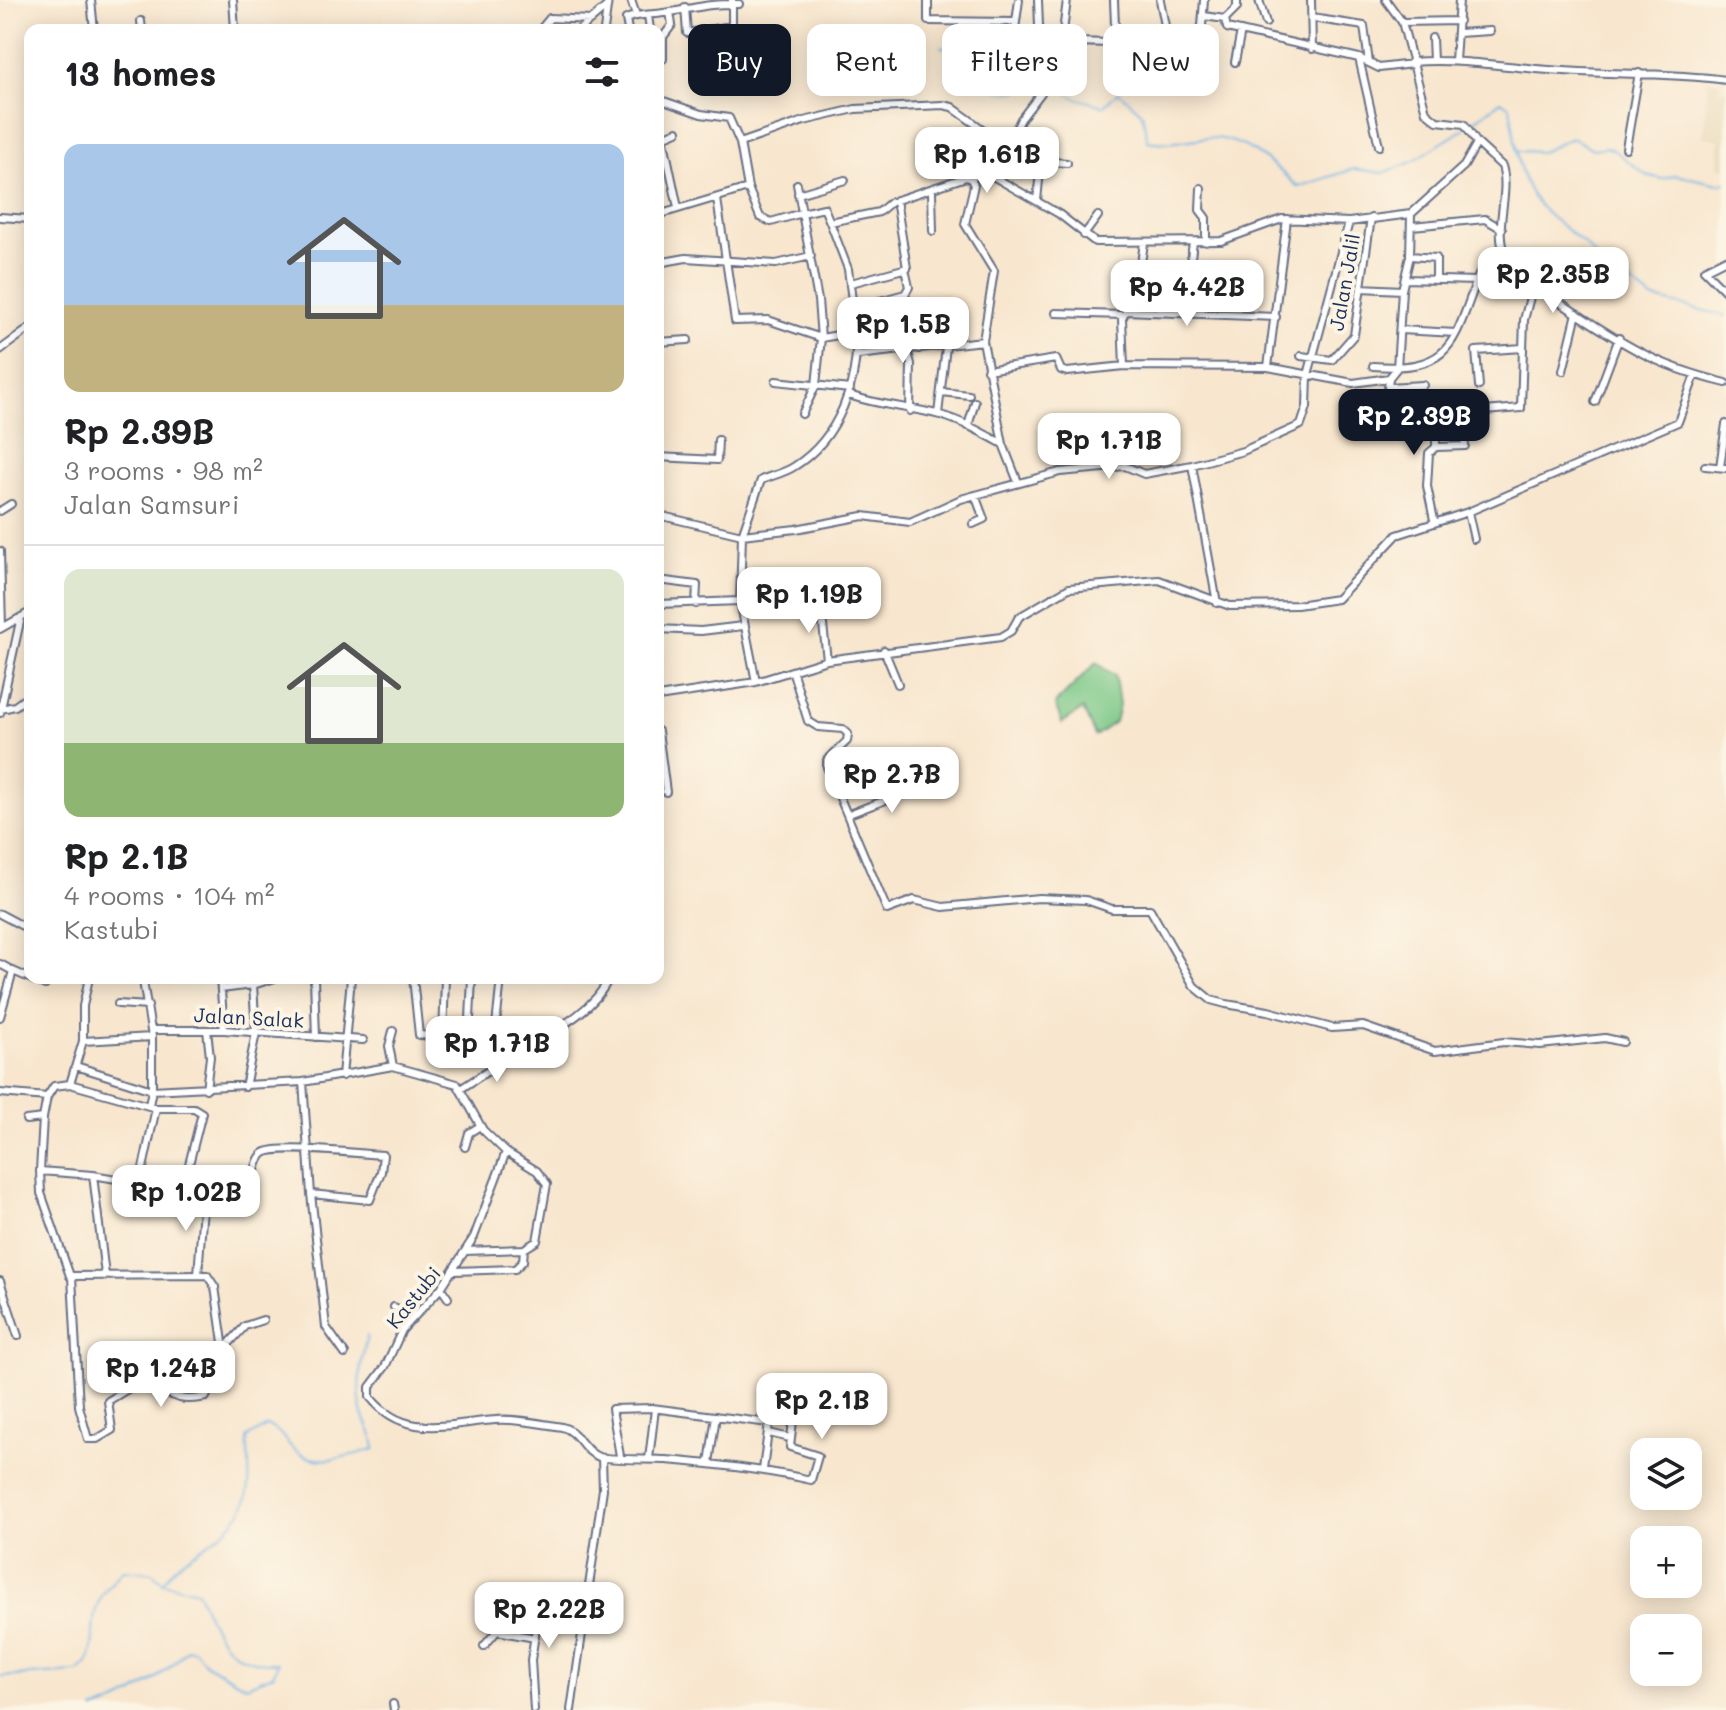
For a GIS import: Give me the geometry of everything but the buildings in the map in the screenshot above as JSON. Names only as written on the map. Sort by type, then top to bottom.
[{"type":"street","points":[[91,0],[93,24]]},
{"type":"street","points":[[233,0],[235,24]]},
{"type":"street","points":[[631,0],[636,15]]},
{"type":"street","points":[[928,0],[928,21],[1016,22],[1019,0]]},
{"type":"street","points":[[1038,0],[1039,24]]},
{"type":"street","points":[[1064,24],[1067,0]]},
{"type":"street","points":[[1087,41],[1113,42],[1114,0]]},
{"type":"street","points":[[1160,0],[1167,31],[1196,37],[1204,16],[1204,0]]},
{"type":"street","points":[[1225,19],[1237,7],[1237,0]]},
{"type":"street","points":[[1259,0],[1266,23]]},
{"type":"street","points":[[1311,0],[1312,49]]},
{"type":"street","points":[[1386,0],[1402,22],[1428,115],[1437,121],[1464,124],[1477,143],[1500,164],[1504,173],[1502,229],[1506,257],[1577,313],[1641,353],[1695,375],[1726,383]]},
{"type":"street","points":[[1455,61],[1459,0]]},
{"type":"street","points":[[627,24],[626,19],[636,15],[670,12],[697,2],[734,3],[732,24]]},
{"type":"street","points":[[586,24],[607,3]]},
{"type":"street","points":[[605,24],[607,3]]},
{"type":"street","points":[[685,7],[688,33]]},
{"type":"street","points":[[664,36],[672,25],[670,12]]},
{"type":"street","points":[[648,15],[649,24]]},
{"type":"street","points":[[1204,16],[1225,19]]},
{"type":"street","points":[[545,24],[550,18],[591,20]]},
{"type":"street","points":[[1312,18],[1364,26],[1369,63]]},
{"type":"street","points":[[1225,19],[1227,28],[1359,58],[1379,68],[1455,61],[1726,80]]},
{"type":"street","points":[[1402,22],[1459,21]]},
{"type":"street","points":[[1235,62],[1241,31]]},
{"type":"street","points":[[1458,33],[1490,31]]},
{"type":"street","points":[[1432,38],[1433,61]]},
{"type":"street","points":[[1359,58],[1379,146]]},
{"type":"street","points":[[1626,148],[1639,73]]},
{"type":"street","points":[[971,179],[1010,149],[1021,119],[1040,96]]},
{"type":"street","points":[[664,101],[701,114],[729,118],[740,143],[748,188],[758,214],[765,221],[824,208],[851,283],[857,355],[850,392],[818,449],[786,472],[764,479],[758,485],[742,535],[740,601],[756,682]]},
{"type":"street","points":[[740,143],[804,121],[855,109],[943,105],[952,107],[1010,149],[1041,161],[1067,163]]},
{"type":"street","points":[[664,133],[677,131]]},
{"type":"street","points":[[664,142],[678,208]]},
{"type":"street","points":[[982,170],[1037,201],[1095,242],[1206,242],[1225,240],[1287,219],[1349,222],[1411,214],[1464,166],[1477,143]]},
{"type":"street","points":[[1037,201],[1041,161]]},
{"type":"street","points":[[830,222],[879,212],[896,200],[932,191],[966,177],[971,179],[974,185],[965,224],[969,236],[990,261],[995,280],[983,341],[987,370],[1003,444],[1018,482]]},
{"type":"street","points":[[798,194],[845,180]]},
{"type":"street","points":[[797,184],[811,256],[821,338],[816,385],[802,414]]},
{"type":"street","points":[[664,213],[748,188]]},
{"type":"street","points":[[1201,188],[1200,210],[1206,218],[1206,242]]},
{"type":"street","points":[[932,191],[933,231]]},
{"type":"street","points":[[717,199],[735,321],[768,320],[821,338],[872,330]]},
{"type":"street","points":[[896,200],[907,264],[905,269],[909,287],[905,294],[919,349]]},
{"type":"street","points":[[1388,387],[1389,378],[1397,368],[1402,290],[1410,256],[1411,214]]},
{"type":"street","points":[[1084,235],[1098,216]]},
{"type":"street","points":[[0,217],[24,219]]},
{"type":"street","name":"Jalan Jalil","points":[[1301,356],[1332,360],[1349,342],[1371,218]]},
{"type":"street","points":[[1268,367],[1287,219]]},
{"type":"street","points":[[1412,226],[1485,219],[1502,229]]},
{"type":"street","points":[[664,516],[742,535],[796,529],[863,516],[910,522],[975,495],[1018,482],[1104,466],[1125,466],[1144,474],[1243,451],[1301,425],[1306,414],[1308,375],[1349,222]]},
{"type":"street","points":[[1189,274],[1193,242]]},
{"type":"street","points":[[1134,310],[1144,243]]},
{"type":"street","points":[[664,262],[686,258],[776,264],[811,256]]},
{"type":"street","points":[[1410,256],[1436,258],[1436,279]]},
{"type":"street","points":[[1726,259],[1704,269],[1726,292]]},
{"type":"street","points":[[851,283],[905,269]]},
{"type":"street","points":[[1373,366],[1397,368],[1431,363],[1456,333],[1481,270]]},
{"type":"street","points":[[1405,279],[1477,281]]},
{"type":"street","points":[[1388,387],[1414,414],[1521,408],[1525,311],[1534,282]]},
{"type":"street","points":[[1361,288],[1402,290]]},
{"type":"street","points":[[854,308],[905,294]]},
{"type":"street","points":[[1056,313],[1123,315],[1134,310],[1276,317]]},
{"type":"street","points":[[1563,371],[1569,334],[1577,313]]},
{"type":"street","points":[[1123,315],[1124,366]]},
{"type":"street","points":[[934,347],[937,325]]},
{"type":"street","points":[[1400,330],[1456,333]]},
{"type":"street","points":[[0,350],[24,332]]},
{"type":"street","points":[[1595,402],[1619,338]]},
{"type":"street","points":[[664,342],[688,340]]},
{"type":"street","points":[[857,355],[983,341]]},
{"type":"street","points":[[938,414],[946,347]]},
{"type":"street","points":[[1479,386],[1476,351],[1523,348]]},
{"type":"street","points":[[907,349],[911,364],[910,411]]},
{"type":"street","points":[[987,370],[1056,359],[1061,370],[1067,372],[1124,366],[1268,367],[1353,383],[1389,378]]},
{"type":"street","points":[[664,696],[756,682],[793,673],[805,665],[884,650],[1001,637],[1011,631],[1019,617],[1069,588],[1159,580],[1217,603],[1264,606],[1337,599],[1397,535],[1434,520],[1468,512],[1676,423],[1695,375]]},
{"type":"street","points":[[776,381],[816,385],[910,411],[938,414],[1003,444]]},
{"type":"street","points":[[1388,387],[1423,385]]},
{"type":"street","points":[[941,392],[969,395]]},
{"type":"street","points":[[968,426],[975,402]]},
{"type":"street","points":[[1434,520],[1427,471],[1430,450],[1465,446],[1462,412]]},
{"type":"street","points":[[1436,415],[1436,447]]},
{"type":"street","points":[[1705,466],[1723,467],[1726,424]]},
{"type":"street","points":[[664,457],[717,460],[718,440]]},
{"type":"street","points":[[1192,465],[1217,603]]},
{"type":"street","points":[[973,524],[984,519],[975,495]]},
{"type":"street","points":[[0,511],[11,504]]},
{"type":"street","points":[[1468,512],[1474,539]]},
{"type":"street","points":[[0,551],[1,628],[24,615]]},
{"type":"street","points":[[664,581],[697,585],[696,604]]},
{"type":"street","points":[[664,604],[740,601]]},
{"type":"street","points":[[821,607],[827,660]]},
{"type":"street","points":[[0,711],[21,617]]},
{"type":"street","points":[[664,629],[708,631],[743,626]]},
{"type":"street","points":[[884,650],[898,684]]},
{"type":"street","points":[[793,673],[808,721],[818,727],[843,729],[848,734],[847,741],[827,760],[827,767],[887,910],[914,900],[943,907],[1039,898],[1086,900],[1112,909],[1150,909],[1194,986],[1211,1000],[1332,1028],[1363,1026],[1435,1051],[1504,1042],[1540,1045],[1605,1038],[1623,1042]]},
{"type":"street","points":[[0,711],[24,699]]},
{"type":"street","points":[[664,777],[666,792]]},
{"type":"street","points":[[849,814],[922,786]]},
{"type":"street","points":[[1,917],[24,927]]},
{"type":"street","points":[[0,964],[24,976]]},
{"type":"street","points":[[0,1017],[13,971]]},
{"type":"street","points":[[70,1084],[83,1041],[83,1006],[88,984]]},
{"type":"street","points":[[140,1182],[153,1107],[152,1033],[144,984]]},
{"type":"street","points":[[221,984],[224,1030]]},
{"type":"street","points":[[221,989],[256,984]]},
{"type":"street","points":[[314,984],[316,1037]]},
{"type":"street","points":[[342,1076],[350,984]]},
{"type":"street","points":[[414,984],[418,1032],[422,1037],[469,1039],[514,1054]]},
{"type":"street","points":[[443,1038],[445,984]]},
{"type":"street","points":[[469,1039],[472,984]]},
{"type":"street","points":[[494,1045],[500,984]]},
{"type":"street","points":[[462,1088],[584,1010],[598,998],[606,984]]},
{"type":"street","points":[[245,1087],[256,1033],[253,985]]},
{"type":"street","points":[[118,1004],[148,1006]]},
{"type":"street","points":[[206,1089],[210,1057],[207,1030]]},
{"type":"street","name":"Jalan Salak","points":[[83,1041],[207,1030],[363,1040]]},
{"type":"street","points":[[393,1031],[389,1046],[393,1066]]},
{"type":"street","points":[[76,1066],[152,1090],[303,1082],[393,1066],[462,1088],[480,1126],[506,1152],[537,1171],[547,1184],[540,1230],[534,1244],[524,1249],[465,1251]]},
{"type":"street","points":[[303,1082],[311,1194],[326,1327],[345,1354]]},
{"type":"street","points":[[183,1188],[202,1113],[194,1108],[153,1107],[70,1084],[54,1086],[47,1097],[43,1118],[41,1193],[72,1277],[79,1406],[88,1439],[112,1430],[108,1401],[141,1381],[170,1396],[206,1397],[211,1384],[210,1370],[224,1349],[245,1326],[263,1320]]},
{"type":"street","points":[[0,1093],[47,1097]]},
{"type":"street","points":[[26,1120],[43,1118]]},
{"type":"street","points":[[465,1147],[469,1133],[480,1126]]},
{"type":"street","points":[[40,1171],[93,1175],[219,1195],[232,1184],[248,1183],[265,1152],[287,1148],[384,1158],[370,1200],[311,1194]]},
{"type":"street","name":"Kastubi","points":[[506,1152],[489,1203],[454,1271],[402,1330],[370,1391],[376,1404],[412,1423],[443,1428],[499,1419],[563,1428],[602,1458]]},
{"type":"street","points":[[93,1175],[105,1275]]},
{"type":"street","points":[[198,1275],[204,1193]]},
{"type":"street","points":[[454,1271],[515,1269],[523,1261],[524,1249]]},
{"type":"street","points":[[72,1277],[210,1276],[215,1287],[224,1349]]},
{"type":"street","points":[[0,1281],[18,1336]]},
{"type":"street","points":[[441,1288],[448,1298]]},
{"type":"street","points":[[394,1307],[415,1316]]},
{"type":"street","points":[[571,1710],[603,1489],[602,1458],[620,1456],[709,1463],[811,1480],[818,1456],[792,1449],[790,1438],[793,1421],[807,1401]]},
{"type":"street","points":[[620,1456],[612,1409],[655,1409],[768,1422],[763,1470]]},
{"type":"street","points":[[649,1459],[655,1409]]},
{"type":"street","points":[[709,1463],[716,1416]]},
{"type":"street","points":[[769,1433],[790,1438]]},
{"type":"street","points":[[534,1710],[531,1668],[542,1590]]},
{"type":"street","points":[[484,1646],[497,1631],[535,1638]]},
{"type":"shaded area","points":[[1708,80],[1720,82],[1719,90],[1725,90],[1726,86],[1726,169],[1718,168],[1719,140],[1703,137]]},
{"type":"green space","points":[[1096,663],[1115,676],[1119,705],[1115,722],[1095,736],[1083,709],[1062,723],[1055,704]]},
{"type":"waterway","points":[[1072,96],[1103,106],[1119,92],[1142,113],[1148,141],[1205,138],[1232,141],[1256,153],[1298,187],[1354,169],[1383,173],[1410,163],[1464,129]]},
{"type":"waterway","points":[[1469,125],[1501,101],[1510,107],[1519,165],[1527,187],[1542,208],[1591,251],[1606,273],[1625,278],[1651,298],[1726,316]]},
{"type":"waterway","points":[[1517,151],[1541,152],[1572,138],[1593,149],[1607,147],[1646,175],[1662,179],[1676,175],[1719,184],[1726,182]]},
{"type":"waterway","points":[[94,1710],[145,1686],[187,1649],[195,1650],[206,1664],[246,1686],[273,1675],[278,1663],[246,1658],[225,1644],[197,1591],[163,1583],[181,1562],[227,1529],[244,1506],[249,1482],[247,1438],[267,1426],[304,1456],[323,1460],[375,1449],[362,1412],[359,1389],[367,1336]]},
{"type":"waterway","points":[[0,1677],[77,1672],[84,1667],[91,1653],[99,1601],[123,1570],[152,1573],[163,1582]]}]
